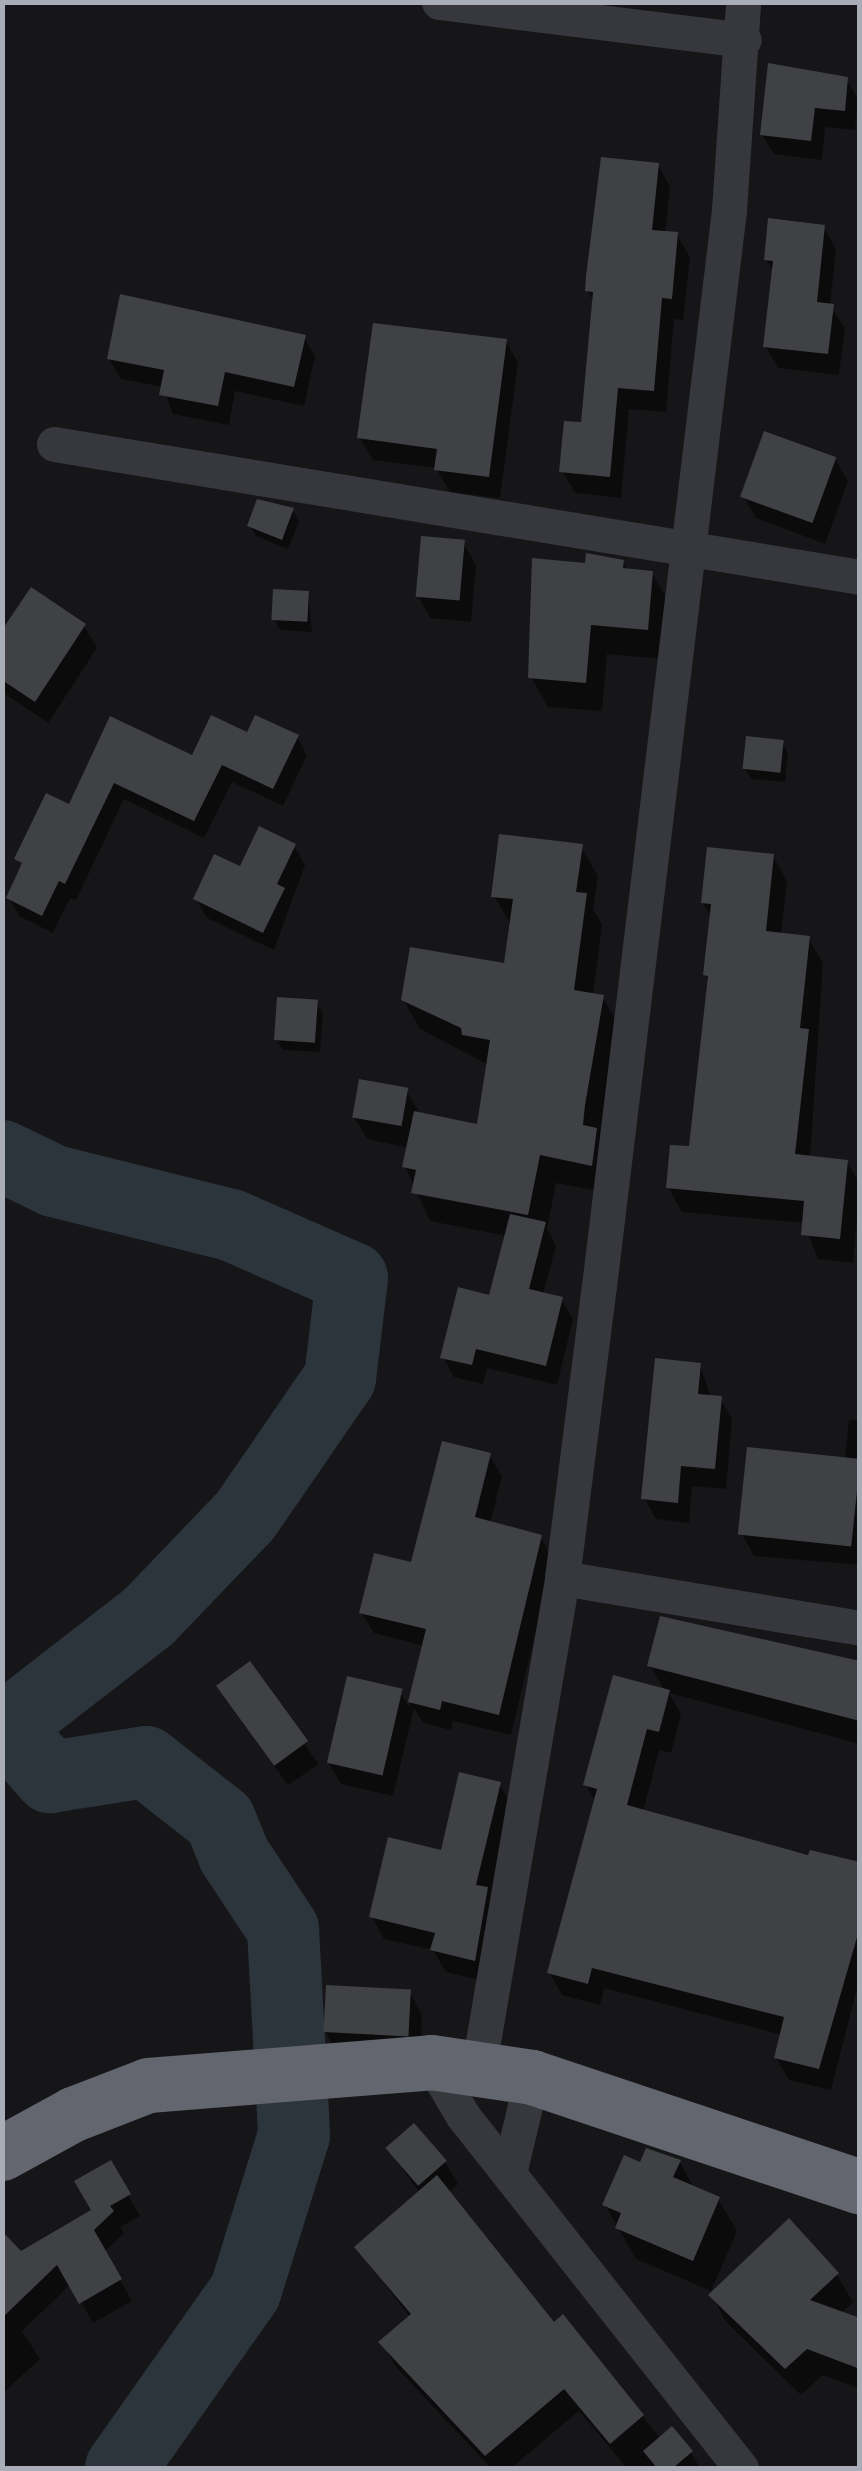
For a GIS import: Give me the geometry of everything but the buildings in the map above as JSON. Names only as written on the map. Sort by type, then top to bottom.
[{"type":"highway","points":[[2,2153],[73,2114],[148,2085],[323,2068],[455,2064],[532,2077],[860,2187]]},
{"type":"street","points":[[438,2],[744,40]]},
{"type":"street","points":[[742,2468],[510,2169],[463,2116],[455,2064],[562,1578],[688,547],[744,40],[743,2]]},
{"type":"street","points":[[54,444],[860,576]]},
{"type":"street","points":[[562,1578],[860,1628]]},
{"type":"street","points":[[510,2169],[532,2077]]},
{"type":"waterway","points":[[2,1156],[54,1181],[231,1225],[352,1278],[340,1378],[245,1516],[148,1617],[6,1727],[50,1777],[146,1762],[220,1820],[234,1855],[283,1929],[294,2135],[245,2292],[121,2468]]}]
